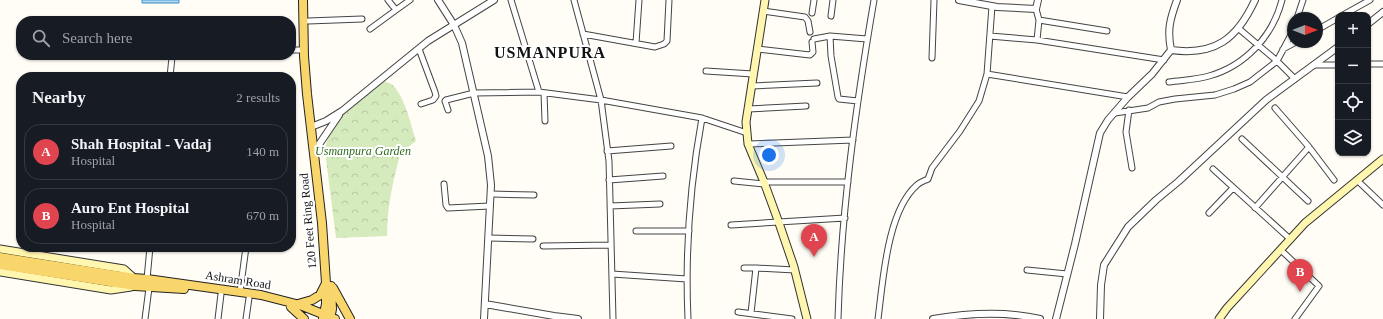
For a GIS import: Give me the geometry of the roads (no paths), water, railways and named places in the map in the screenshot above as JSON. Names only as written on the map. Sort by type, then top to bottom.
[{"type":"main road","name":"120 Feet Ring Road","points":[[303,0],[304,50],[327,223],[328,283],[332,309],[327,318]]},
{"type":"main road","name":"120 Feet Ring Road","points":[[307,0],[314,127]]},
{"type":"main road","points":[[765,0],[746,122],[748,144],[765,183],[779,222],[795,270],[807,319]]},
{"type":"main road","points":[[1219,319],[1227,308],[1305,223],[1383,159]]},
{"type":"main road","points":[[1224,319],[1308,226],[1383,165]]},
{"type":"main road","points":[[0,249],[16,252]]},
{"type":"main road","points":[[19,252],[124,269],[135,282]]},
{"type":"main road","points":[[0,257],[135,282]]},
{"type":"main road","points":[[0,271],[111,290],[135,282]]},
{"type":"main road","points":[[0,271],[116,279]]},
{"type":"main road","name":"Ashram Road","points":[[135,282],[147,279],[261,295],[327,318]]},
{"type":"main road","name":"Ashram Road","points":[[135,282],[149,288],[178,288],[260,299],[295,306]]},
{"type":"main road","points":[[304,319],[295,306],[312,300],[320,295],[328,283],[350,319]]},
{"type":"street","points":[[388,0],[396,10]]},
{"type":"street","points":[[370,29],[410,0]]},
{"type":"street","points":[[438,0],[454,25],[462,43],[488,156],[491,194],[484,319]]},
{"type":"street","points":[[314,127],[342,111],[428,41],[494,0]]},
{"type":"street","points":[[511,0],[541,92],[544,121]]},
{"type":"street","points":[[574,0],[602,100],[609,180],[613,319]]},
{"type":"street","points":[[636,43],[639,0]]},
{"type":"street","points":[[583,34],[654,47],[664,44],[667,41],[669,0]]},
{"type":"street","points":[[812,13],[814,0]]},
{"type":"street","points":[[831,16],[833,0]]},
{"type":"street","points":[[838,319],[838,291],[848,182],[858,101],[874,0]]},
{"type":"street","points":[[932,58],[934,0]]},
{"type":"street","points":[[960,0],[992,6],[1036,9]]},
{"type":"street","points":[[1037,40],[1039,20],[1036,9],[1038,0]]},
{"type":"street","points":[[1056,319],[1100,133],[1108,120],[1128,97],[1152,74],[1171,50],[1168,35],[1170,17],[1177,0]]},
{"type":"street","points":[[1171,50],[1184,52],[1199,51],[1218,45],[1234,34],[1246,19],[1255,0]]},
{"type":"street","points":[[1170,82],[1208,76],[1239,63],[1258,46],[1279,11],[1282,0]]},
{"type":"street","points":[[1299,12],[1303,0]]},
{"type":"street","points":[[1348,12],[1370,0]]},
{"type":"street","points":[[878,319],[889,244],[892,230],[902,205],[918,183],[928,179],[932,168],[960,131],[979,101],[987,74],[992,6]]},
{"type":"street","points":[[763,11],[805,17],[808,20],[810,32]]},
{"type":"street","points":[[1371,22],[1383,12]]},
{"type":"street","points":[[308,21],[362,19]]},
{"type":"street","points":[[1039,20],[1107,31]]},
{"type":"street","points":[[1323,27],[1335,20]]},
{"type":"street","points":[[1238,28],[1278,61],[1295,79]]},
{"type":"street","points":[[757,48],[810,55],[813,52],[813,40],[830,36],[867,39]]},
{"type":"street","points":[[830,36],[831,56],[839,99],[858,101]]},
{"type":"street","points":[[990,36],[1037,40],[1164,60]]},
{"type":"street","points":[[1115,113],[1148,108],[1159,102],[1215,95],[1234,90],[1250,82],[1278,61],[1287,42]]},
{"type":"street","points":[[419,48],[436,96],[433,100],[421,104]]},
{"type":"street","points":[[1283,50],[1287,48]]},
{"type":"street","points":[[1100,319],[1101,285],[1104,265],[1128,228],[1156,200],[1179,181],[1266,100],[1337,48]]},
{"type":"street","points":[[296,50],[304,50]]},
{"type":"street","points":[[170,72],[172,60]]},
{"type":"street","points":[[1371,64],[1383,64]]},
{"type":"street","points":[[1313,65],[1335,65]]},
{"type":"street","points":[[706,71],[753,74]]},
{"type":"street","points":[[987,74],[1128,97]]},
{"type":"street","points":[[751,86],[817,83]]},
{"type":"street","points":[[448,110],[446,100],[474,92],[541,92],[602,100],[702,118],[747,133]]},
{"type":"street","points":[[748,109],[806,106]]},
{"type":"street","points":[[1275,108],[1309,147],[1334,180]]},
{"type":"street","points":[[1130,110],[1126,132],[1132,168]]},
{"type":"street","points":[[316,146],[342,111]]},
{"type":"street","points":[[688,319],[687,279],[689,231],[695,155],[702,118]]},
{"type":"street","points":[[1242,139],[1308,201]]},
{"type":"street","points":[[748,144],[853,140]]},
{"type":"street","points":[[607,151],[672,146]]},
{"type":"street","points":[[1255,208],[1309,147]]},
{"type":"street","points":[[1213,169],[1290,239]]},
{"type":"street","points":[[609,180],[663,176]]},
{"type":"street","points":[[734,181],[765,183],[848,182]]},
{"type":"street","points":[[1360,183],[1383,205]]},
{"type":"street","points":[[444,184],[446,205],[448,208],[490,206]]},
{"type":"street","points":[[1209,213],[1233,188]]},
{"type":"street","points":[[491,194],[534,194]]},
{"type":"street","points":[[610,206],[660,204]]},
{"type":"street","points":[[731,225],[845,218]]},
{"type":"street","points":[[636,232],[689,231]]},
{"type":"street","points":[[489,238],[534,239]]},
{"type":"street","points":[[543,246],[611,245]]},
{"type":"street","points":[[147,279],[150,252]]},
{"type":"street","points":[[240,292],[245,252]]},
{"type":"street","points":[[1284,252],[1319,286],[1295,319]]},
{"type":"street","points":[[744,268],[795,270]]},
{"type":"street","points":[[751,313],[756,268]]},
{"type":"street","points":[[1027,270],[1067,274]]},
{"type":"street","points":[[612,274],[687,279]]},
{"type":"street","points":[[145,319],[149,288]]},
{"type":"street","points":[[218,319],[221,294]]},
{"type":"street","points":[[246,319],[249,298]]},
{"type":"street","points":[[485,304],[578,319]]},
{"type":"street","points":[[738,312],[792,319]]},
{"type":"street","points":[[933,319],[983,313],[1025,315],[1040,319]]},
{"type":"water","points":[[142,0],[179,0],[179,3],[142,3]]},
{"type":"place","name":"Shah Hospital - Vadaj","points":[[814,257]]},
{"type":"place","name":"Auro Ent Hospital","points":[[1300,292]]},
{"type":"district","name":"USMANPURA","points":[[550,52]]},
{"type":"park label","name":"Usmanpura Garden","points":[[363,151]]}]
